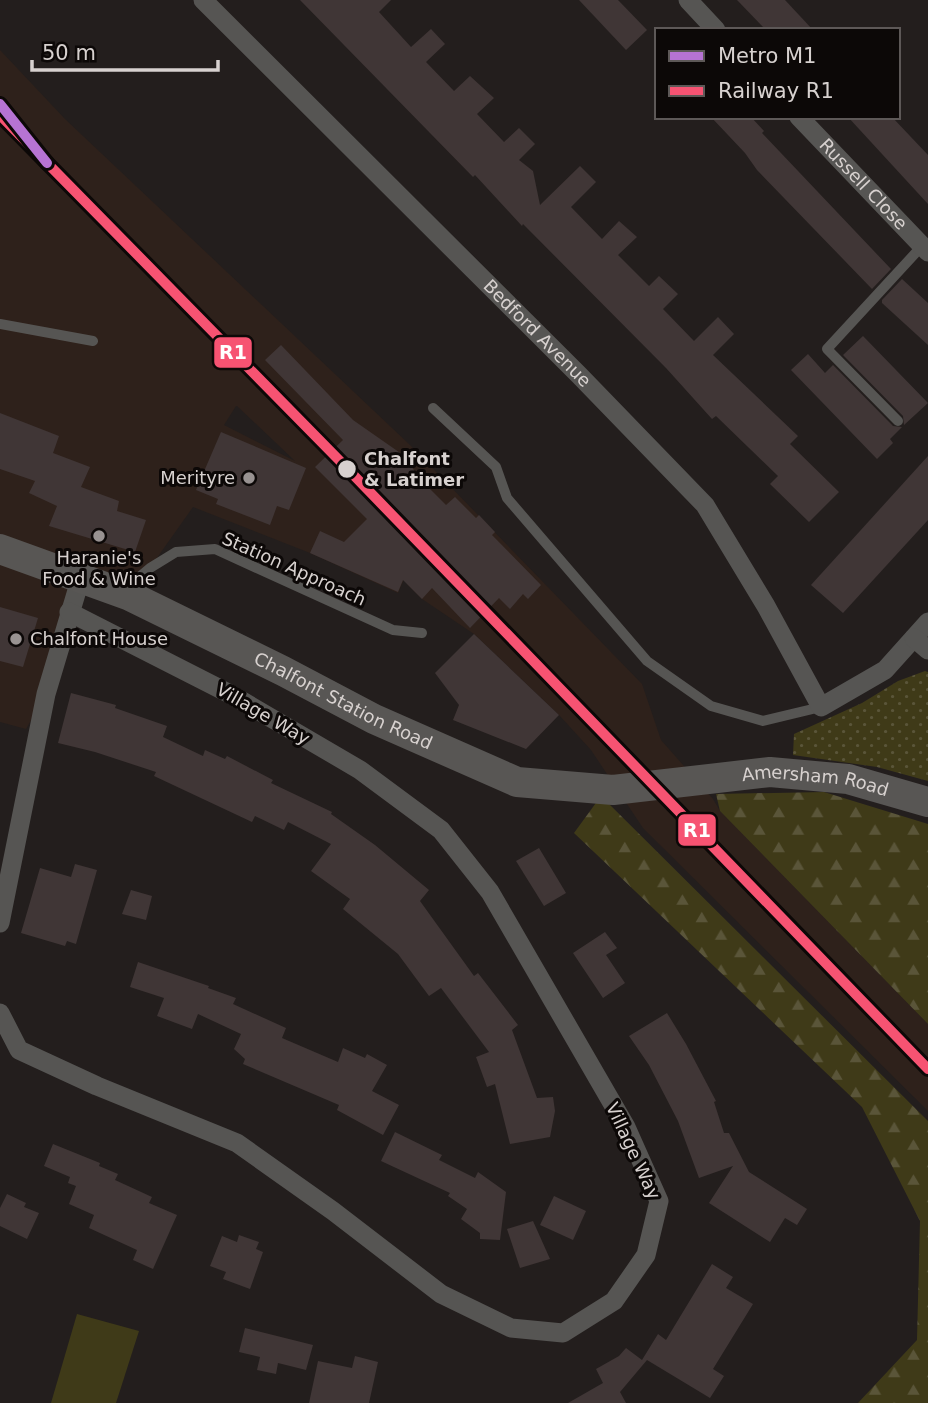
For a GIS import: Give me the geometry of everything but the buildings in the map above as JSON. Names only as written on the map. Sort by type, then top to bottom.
[{"type":"main road","name":"Chalfont Station Road","points":[[0,549],[130,596],[374,719],[517,782],[613,790],[699,780]]},
{"type":"main road","name":"Amersham Road","points":[[699,780],[771,772],[848,779],[928,803]]},
{"type":"street","name":"Bedford Avenue","points":[[203,0],[579,375],[705,505],[766,606],[821,707]]},
{"type":"street","points":[[688,0],[714,28]]},
{"type":"street","name":"Russell Close","points":[[801,119],[925,249]]},
{"type":"street","points":[[0,923],[46,694],[81,577]]},
{"type":"street","name":"Village Way","points":[[0,1013],[19,1050],[97,1086],[237,1143],[333,1211],[441,1294],[511,1328],[563,1333],[614,1301],[646,1255],[659,1200],[626,1127],[490,892],[441,830],[360,770],[232,695],[69,612]]},
{"type":"street","points":[[821,707],[885,670],[921,644],[928,622]]},
{"type":"lane","points":[[898,421],[827,349],[925,249]]},
{"type":"lane","points":[[0,324],[93,341]]},
{"type":"lane","points":[[433,408],[496,467],[507,498],[647,661],[711,706],[763,721],[821,707]]},
{"type":"lane","name":"Station Approach","points":[[130,596],[138,578],[176,552],[215,549],[393,630],[422,633]]},
{"type":"shaded area","points":[[0,50],[65,119],[410,445],[642,684],[661,740],[713,799],[720,811],[928,1024],[928,1111],[643,828],[591,750],[559,715],[474,634],[422,599],[407,584],[407,572],[398,593],[310,553],[193,507],[130,596],[81,577],[46,694],[26,729],[0,722]],"holes":[[[237,406],[295,461],[224,425]]]},
{"type":"green space","points":[[928,672],[928,781],[877,767],[793,755],[794,734],[862,703],[898,681]]},
{"type":"green space","points":[[824,792],[928,824],[928,1024],[720,811],[716,794]]},
{"type":"green space","points":[[601,796],[928,1121],[928,1403],[858,1403],[917,1340],[920,1221],[862,1107],[574,833]]},
{"type":"green space","points":[[77,1314],[139,1331],[116,1403],[51,1403]]},
{"type":"metro line","name":"M1","points":[[0,104],[47,163]]},
{"type":"rail line","name":"R1","points":[[0,115],[338,459],[928,1069]]},
{"type":"place","name":"Chalfont & Latimer","points":[[347,469]]},
{"type":"place","name":"Merityre","points":[[249,478]]},
{"type":"place","name":"Haranie's Food & Wine","points":[[99,536]]},
{"type":"place","name":"Chalfont House","points":[[16,639]]}]
